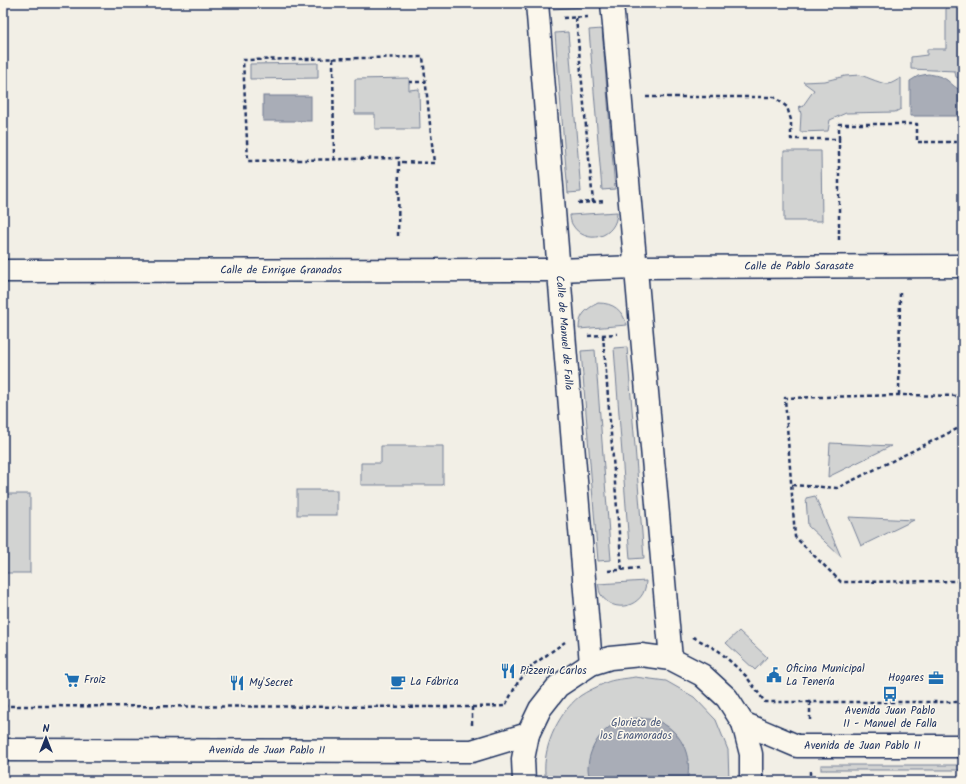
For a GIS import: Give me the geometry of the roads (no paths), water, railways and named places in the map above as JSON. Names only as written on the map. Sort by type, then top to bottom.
[{"type":"street","points":[[613,9],[671,659]]},
{"type":"street","name":"Calle de Manuel de Falla","points":[[538,11],[591,664]]},
{"type":"street","name":"Calle de Pablo Sarasate","points":[[559,270],[635,267],[963,266]]},
{"type":"street","name":"Calle de Enrique Granados","points":[[3,271],[559,270]]},
{"type":"street","points":[[524,781],[523,759],[528,734],[540,709],[558,686],[591,664],[610,658],[641,655],[671,659],[702,674],[727,698],[743,724],[751,754],[751,781]]},
{"type":"street","name":"Avenida de Juan Pablo II","points":[[743,724],[796,746],[963,746]]},
{"type":"street","name":"Avenida de Juan Pablo II","points":[[3,750],[472,751],[528,734]]},
{"type":"place","name":"Pizzeria Carlos","points":[[508,671]]},
{"type":"place","name":"Oficina Municipal La Tenería","points":[[774,675]]},
{"type":"place","name":"Hogares","points":[[936,678]]},
{"type":"place","name":"Froiz","points":[[72,680]]},
{"type":"place","name":"La Fábrica","points":[[398,682]]},
{"type":"place","name":"My'Secret","points":[[237,683]]},
{"type":"place","name":"Avenida Juan Pablo II - Manuel de Falla","points":[[890,694]]},
{"type":"park label","name":"Glorieta de los Enamorados","points":[[636,729]]}]
